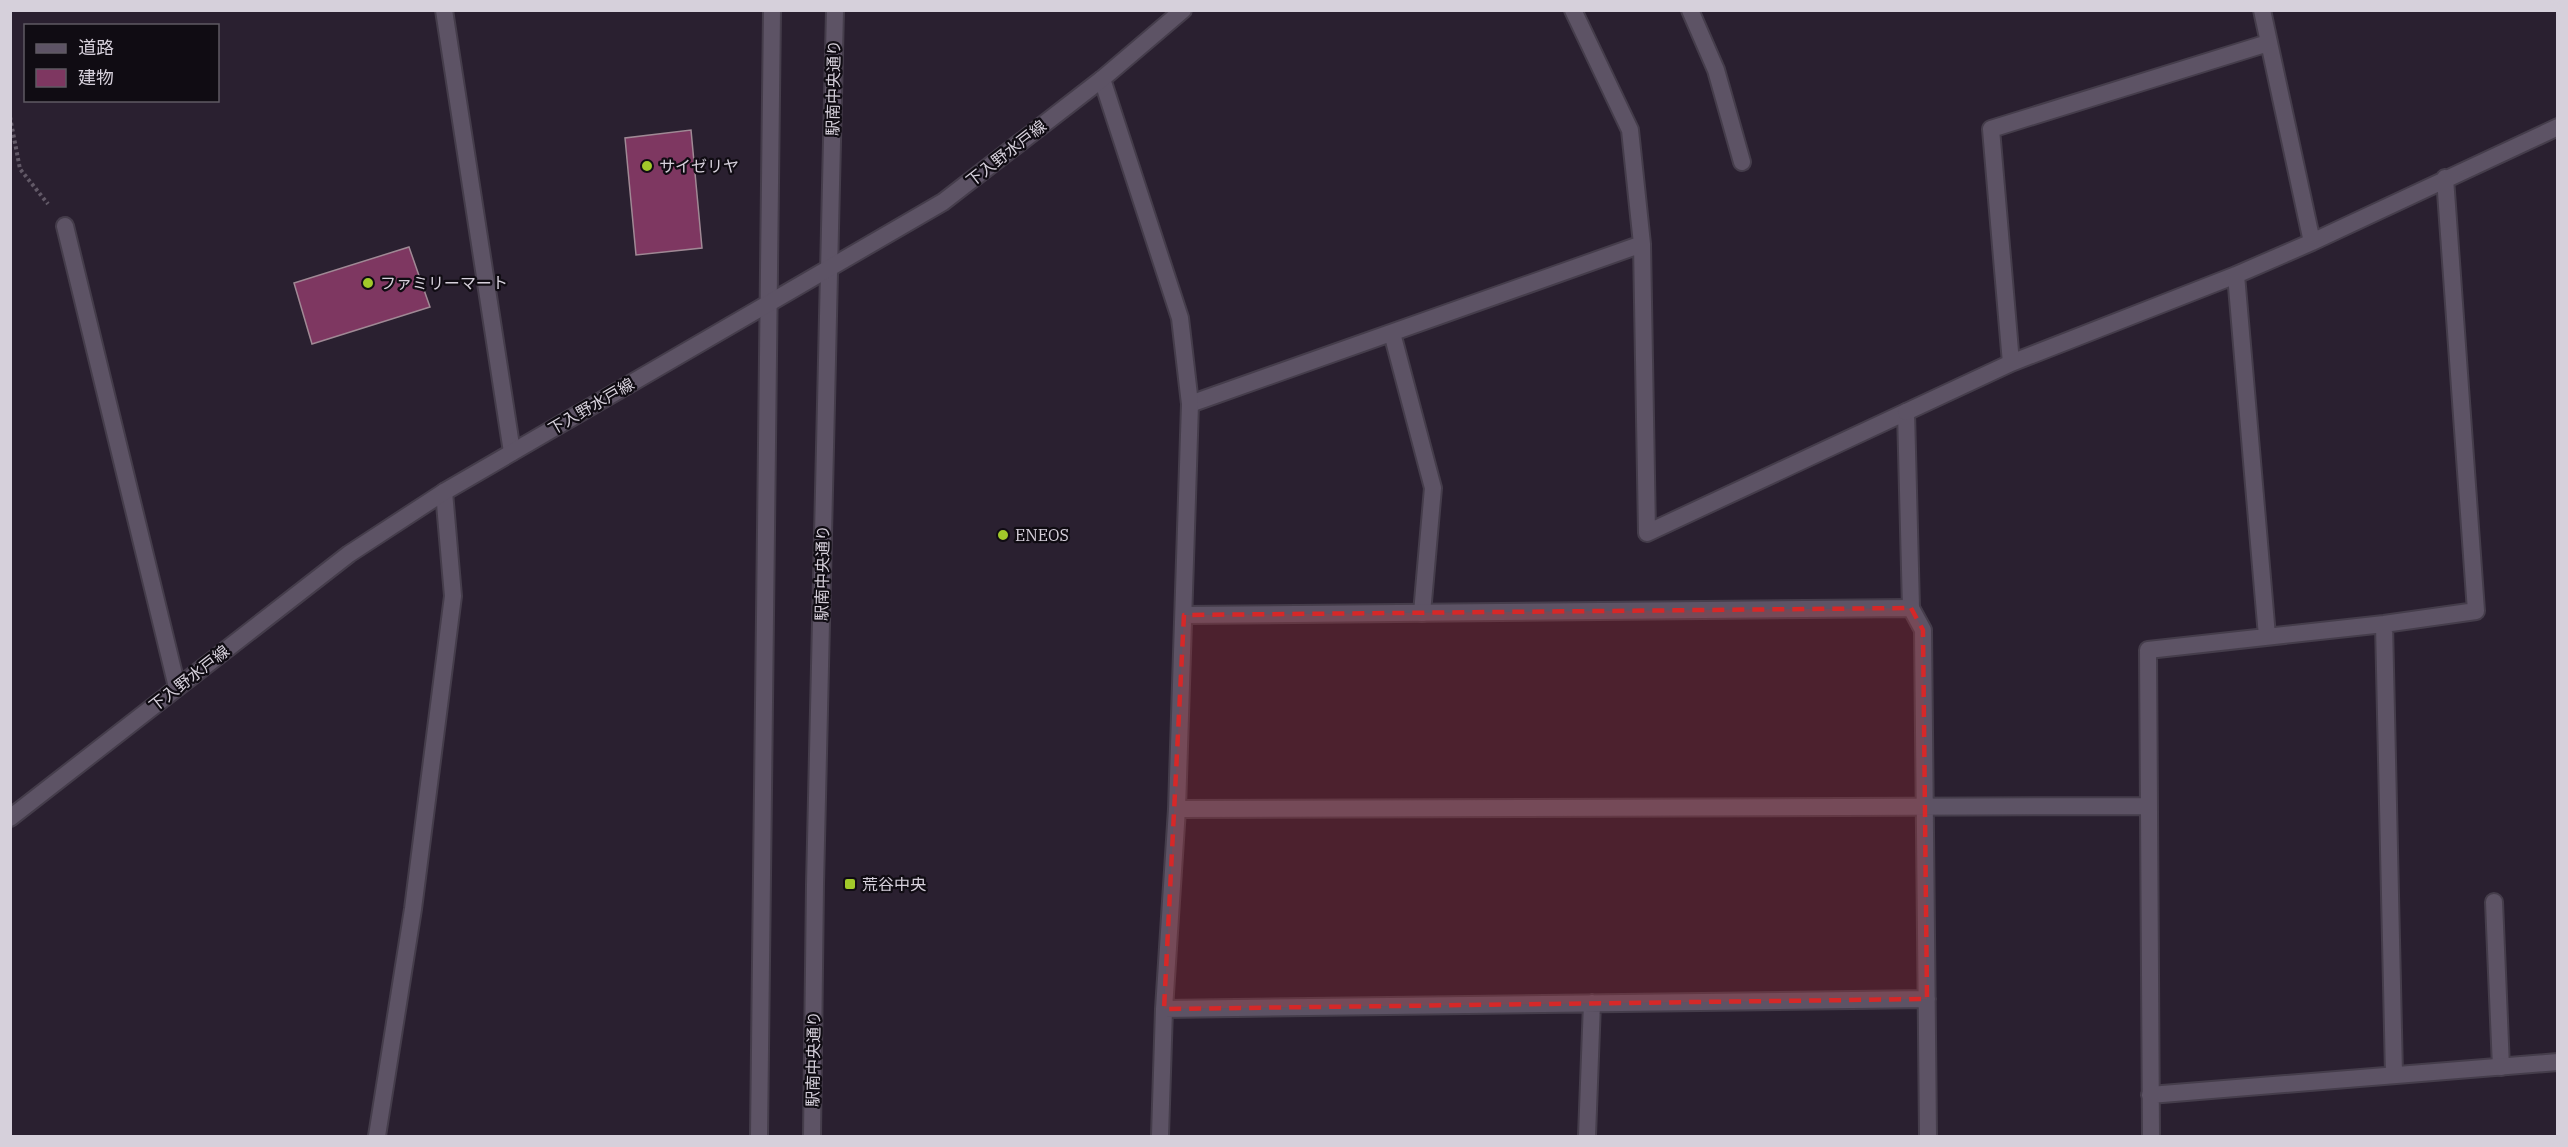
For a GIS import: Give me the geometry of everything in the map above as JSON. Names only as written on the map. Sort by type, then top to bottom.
[{"type":"street","points":[[444,10],[512,452]]},
{"type":"street","points":[[759,1137],[772,10]]},
{"type":"street","name":"駅南中央通り","points":[[812,1137],[814,885],[835,10]]},
{"type":"street","name":"下入野水戸線","points":[[10,818],[349,554],[444,492],[767,302],[943,202],[1101,79],[1183,10]]},
{"type":"street","points":[[1573,10],[1630,130],[1642,244],[1647,533],[2011,363],[2236,275],[2558,127]]},
{"type":"street","points":[[1690,10],[1716,70],[1742,162]]},
{"type":"street","points":[[2262,10],[2312,242]]},
{"type":"street","points":[[2011,363],[1991,129],[2268,43]]},
{"type":"street","points":[[1101,79],[1180,318],[1190,404],[1177,809],[1164,1009],[1160,1137]]},
{"type":"street","points":[[2151,1137],[2147,806],[2148,650],[2384,624],[2476,611],[2445,178]]},
{"type":"street","points":[[65,226],[177,687]]},
{"type":"street","points":[[1190,404],[1642,244]]},
{"type":"street","points":[[2236,275],[2267,636]]},
{"type":"street","points":[[1392,333],[1433,488],[1422,613]]},
{"type":"street","points":[[1906,412],[1911,609],[1923,630],[1928,1137]]},
{"type":"street","points":[[376,1137],[413,909],[453,596],[444,492]]},
{"type":"street","points":[[1184,615],[1911,609]]},
{"type":"street","points":[[2384,624],[2394,1075]]},
{"type":"street","points":[[1177,809],[2147,806]]},
{"type":"street","points":[[2494,902],[2501,1067]]},
{"type":"street","points":[[1164,1009],[1927,999]]},
{"type":"street","points":[[1587,1137],[1592,1003]]},
{"type":"street","points":[[2150,1095],[2558,1062]]},
{"type":"path","points":[[10,117],[20,169],[65,226]]},
{"type":"highlighted area","points":[[1911,608],[1923,630],[1927,999],[1164,1009],[1184,615]]},
{"type":"building","points":[[691,130],[702,248],[636,255],[625,138]]},
{"type":"building","points":[[409,247],[430,307],[312,344],[294,283]]},
{"type":"place","name":"サイゼリヤ","points":[[647,166]]},
{"type":"place","name":"ファミリーマート","points":[[368,283]]},
{"type":"place","name":"ENEOS","points":[[1003,535]]},
{"type":"place","name":"荒谷中央","points":[[850,884]]}]
